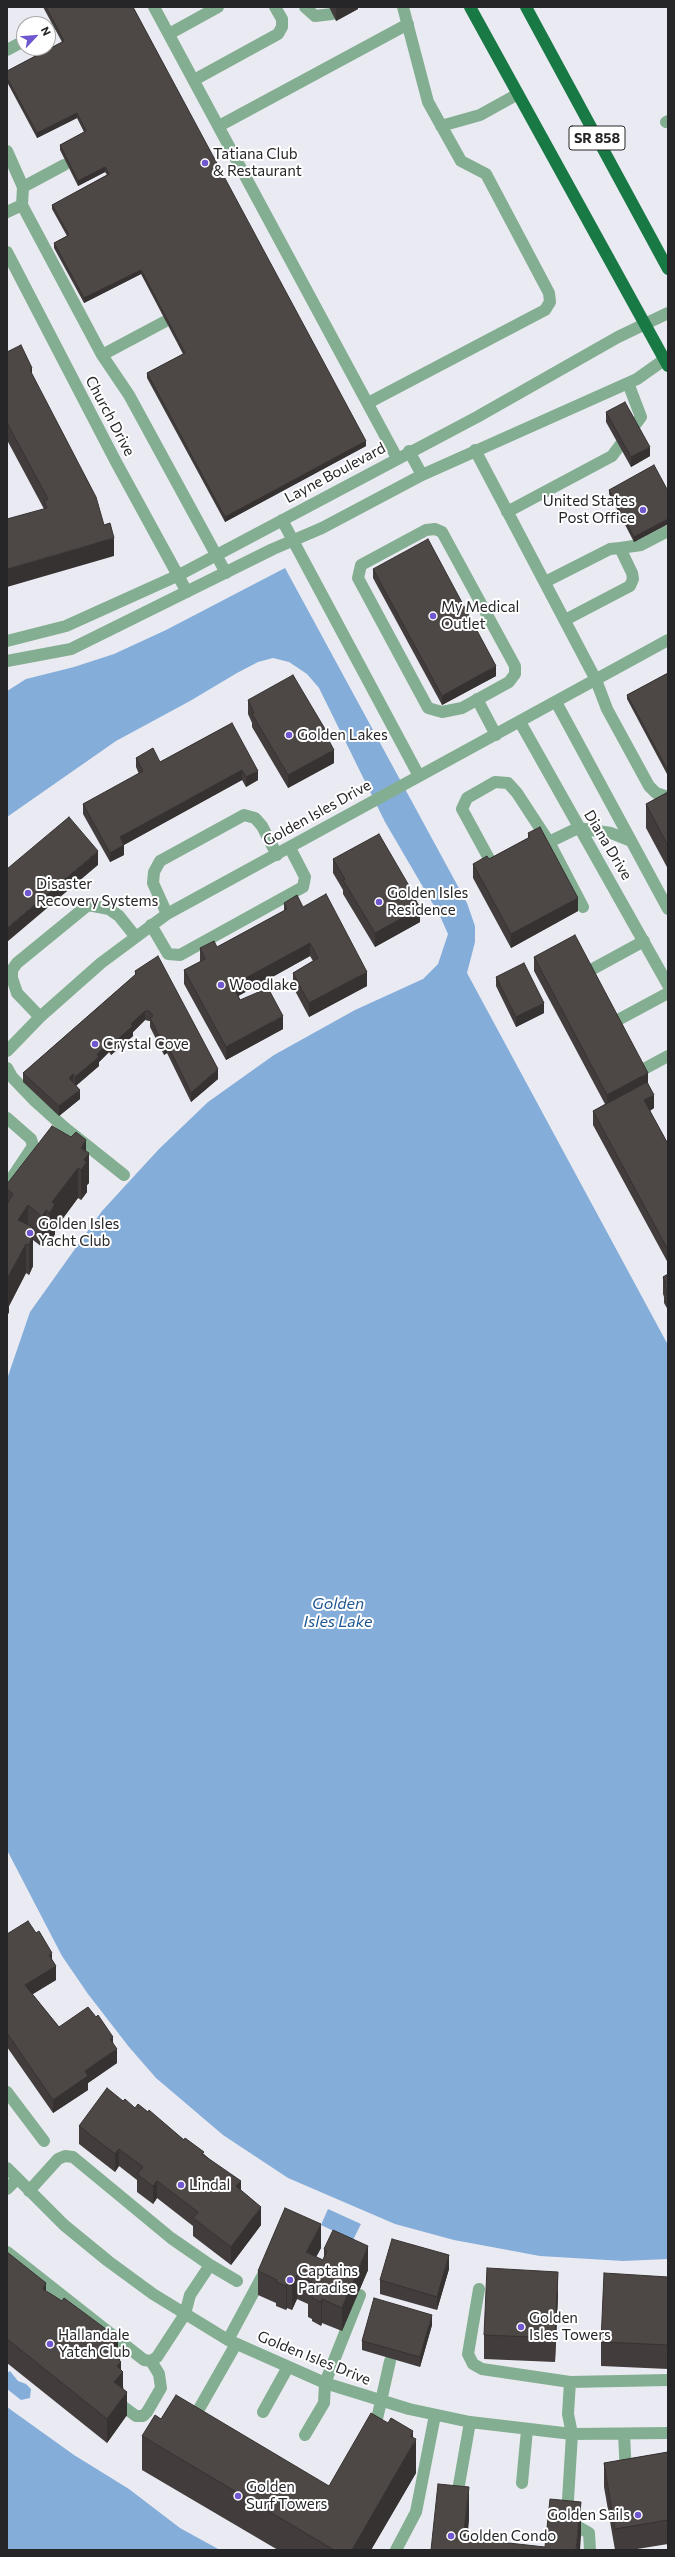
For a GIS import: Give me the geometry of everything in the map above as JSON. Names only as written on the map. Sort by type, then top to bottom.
[{"type":"main road","name":"SR 858","points":[[470,7],[667,361]]},
{"type":"main road","name":"SR 858","points":[[526,7],[668,269]]},
{"type":"street","points":[[154,7],[397,458]]},
{"type":"street","points":[[169,34],[218,7]]},
{"type":"street","points":[[194,80],[278,34],[282,27],[282,19],[275,7]]},
{"type":"street","points":[[305,7],[315,16],[332,14]]},
{"type":"street","points":[[368,403],[545,310],[550,302],[549,293],[486,174],[461,161],[428,102],[403,7]]},
{"type":"street","points":[[219,126],[408,24]]},
{"type":"street","points":[[7,50],[16,45]]},
{"type":"street","points":[[441,126],[480,115],[518,94]]},
{"type":"street","points":[[7,151],[23,186],[22,205],[102,355],[129,395],[226,573]]},
{"type":"street","points":[[23,186],[64,165]]},
{"type":"street","points":[[7,212],[22,205]]},
{"type":"street","name":"Church Drive","points":[[7,252],[11,268],[187,592]]},
{"type":"street","name":"Layne Boulevard","points":[[11,640],[66,626],[179,575],[409,451],[477,417],[618,337],[646,325],[668,313]]},
{"type":"street","points":[[102,355],[164,322]]},
{"type":"street","points":[[11,640],[12,660],[71,649],[322,528],[422,475],[475,450],[628,383],[667,361]]},
{"type":"street","points":[[508,512],[612,456],[641,417],[628,383]]},
{"type":"street","points":[[475,450],[596,680],[607,709],[649,786],[656,793],[668,797]]},
{"type":"street","points":[[409,451],[422,475]]},
{"type":"street","points":[[282,520],[419,776]]},
{"type":"street","points":[[435,529],[442,532],[515,666],[515,674],[509,682],[477,699],[462,708],[442,712],[428,708],[358,578],[361,565],[426,530],[435,529]]},
{"type":"street","points":[[545,582],[610,549],[641,545],[668,531]]},
{"type":"street","points":[[565,620],[630,586],[633,580],[632,572],[620,548]]},
{"type":"street","name":"Golden Isles Drive","points":[[7,1051],[40,1017],[135,936],[167,914],[668,640]]},
{"type":"street","points":[[477,699],[496,735]]},
{"type":"street","name":"Diana Drive","points":[[556,702],[668,909]]},
{"type":"street","name":"Diana Drive","points":[[520,722],[578,828],[613,884],[668,985]]},
{"type":"street","points":[[493,866],[462,809],[462,803],[467,798],[495,782],[508,783],[517,793],[549,842],[583,907]]},
{"type":"street","points":[[167,914],[153,883],[154,872],[160,861],[244,815],[255,818],[262,826],[277,854]]},
{"type":"street","points":[[549,842],[578,828],[611,833],[631,841]]},
{"type":"street","points":[[151,925],[168,954],[180,954],[303,887],[305,877],[290,848]]},
{"type":"street","points":[[40,1017],[17,993],[12,978],[12,970],[17,962],[88,905],[109,909],[119,916],[135,936]]},
{"type":"street","points":[[588,971],[644,941]]},
{"type":"street","points":[[616,1021],[668,993]]},
{"type":"street","points":[[642,1070],[668,1056]]},
{"type":"street","points":[[7,1068],[34,1101],[124,1175]]},
{"type":"street","points":[[7,1185],[33,1146],[31,1139],[9,1124]]},
{"type":"street","points":[[7,2092],[44,2141]]},
{"type":"street","points":[[29,2191],[58,2159],[65,2156],[73,2157],[171,2238],[210,2265],[237,2281]]},
{"type":"street","name":"Golden Isles Drive","points":[[7,2168],[29,2191],[108,2262],[185,2314],[232,2342],[325,2383],[381,2401],[435,2415],[470,2422],[527,2430],[572,2434],[668,2433]]},
{"type":"street","points":[[7,2189],[17,2179]]},
{"type":"street","points":[[7,2252],[144,2360],[151,2361],[157,2357],[185,2314],[190,2296],[210,2265]]},
{"type":"street","points":[[185,2433],[232,2342],[272,2258]]},
{"type":"street","points":[[479,2290],[468,2354],[473,2364],[482,2369],[570,2382],[668,2380]]},
{"type":"street","points":[[305,2435],[324,2403],[325,2383],[360,2295]]},
{"type":"street","points":[[118,2402],[136,2416],[143,2416],[147,2412],[161,2388],[159,2374],[151,2361]]},
{"type":"street","points":[[363,2443],[377,2419],[390,2361]]},
{"type":"street","points":[[263,2412],[288,2367]]},
{"type":"street","points":[[570,2382],[568,2414],[572,2434],[567,2516],[573,2524],[589,2533],[590,2550]]},
{"type":"street","points":[[396,2550],[416,2512],[435,2415]]},
{"type":"street","points":[[456,2502],[470,2422]]},
{"type":"street","points":[[522,2483],[527,2430]]},
{"type":"street","points":[[624,2434],[626,2480]]},
{"type":"water","name":"Golden Isles Lake","points":[[285,568],[467,903],[475,926],[475,942],[467,973],[668,1345],[668,2259],[623,2261],[540,2256],[454,2240],[395,2224],[288,2178],[223,2135],[156,2078],[129,2047],[88,1994],[62,1956],[7,1850],[7,1379],[30,1312],[102,1211],[159,1149],[208,1102],[274,1055],[355,1010],[423,979],[438,964],[448,934],[440,916],[385,822],[319,688],[307,674],[289,662],[273,658],[258,662],[237,673],[190,701],[116,741],[7,817],[7,691],[26,679],[74,667],[114,654],[166,630]]},
{"type":"water","points":[[328,2209],[361,2224],[353,2240],[321,2225]]},
{"type":"water","points":[[10,2371],[18,2381],[26,2384],[31,2389],[30,2398],[21,2400],[7,2389],[7,2373]]},
{"type":"water","points":[[7,2407],[74,2455],[129,2489],[180,2528],[220,2550],[7,2550]]},
{"type":"building","points":[[46,7],[133,7],[366,441],[225,517],[147,373],[185,353],[141,270],[84,298],[54,243],[69,235],[52,205],[109,174],[105,167],[78,181],[60,145],[86,131],[77,113],[37,133],[7,78],[7,71],[36,56],[56,56],[56,45],[64,41],[56,26],[56,16],[51,16]]},
{"type":"building","points":[[21,345],[32,368],[30,370],[96,497],[104,525],[110,523],[114,538],[7,569],[7,519],[47,508],[44,501],[48,499],[7,423],[7,352]]},
{"type":"building","points":[[625,402],[650,447],[631,457],[606,412]]},
{"type":"building","name":"United States Post Office","points":[[654,465],[668,491],[668,519],[634,537],[609,490]]},
{"type":"building","points":[[428,539],[496,666],[442,696],[373,569]]},
{"type":"building","points":[[668,673],[668,771],[627,695]]},
{"type":"building","name":"Golden Lakes","points":[[293,675],[325,729],[323,730],[334,750],[288,775],[252,714],[254,713],[248,700]]},
{"type":"building","points":[[232,723],[258,771],[246,777],[242,770],[120,837],[124,845],[110,853],[83,804],[143,771],[136,758],[153,748],[160,762]]},
{"type":"building","points":[[668,792],[668,846],[646,804]]},
{"type":"building","points":[[69,817],[98,851],[7,928],[7,869]]},
{"type":"building","points":[[540,827],[578,898],[511,934],[473,864],[487,856],[489,859],[530,837],[528,833]]},
{"type":"building","name":"Golden Isles Residence","points":[[379,834],[415,896],[414,897],[420,908],[375,933],[343,880],[345,879],[333,859]]},
{"type":"building","name":"Woodlake","points":[[326,894],[367,972],[309,1003],[293,973],[318,958],[310,943],[233,985],[240,1000],[268,988],[283,1016],[226,1047],[184,970],[205,959],[200,948],[214,941],[217,947],[287,909],[284,903],[297,895],[303,907]]},
{"type":"building","points":[[575,935],[648,1073],[607,1095],[534,957]]},
{"type":"building","name":"Crystal Cove","points":[[158,956],[218,1069],[191,1093],[167,1044],[164,1046],[150,1018],[153,1016],[149,1011],[145,1011],[131,1024],[133,1026],[111,1045],[109,1043],[97,1054],[99,1057],[75,1077],[73,1074],[69,1078],[80,1090],[59,1106],[23,1073],[136,974],[135,971]]},
{"type":"building","points":[[524,963],[544,1003],[516,1017],[496,977]]},
{"type":"building","points":[[647,1082],[654,1095],[644,1100],[668,1144],[668,1250],[593,1111]]},
{"type":"building","points":[[52,1126],[71,1137],[76,1132],[86,1140],[81,1148],[89,1153],[84,1160],[87,1162],[81,1170],[78,1168],[52,1202],[55,1204],[50,1213],[46,1210],[42,1217],[28,1205],[18,1220],[33,1227],[31,1234],[33,1236],[29,1245],[26,1244],[7,1279],[7,1204],[13,1194],[7,1189],[7,1184]]},
{"type":"building","points":[[668,1274],[668,1293],[664,1285],[666,1284],[663,1277]]},
{"type":"building","points":[[28,1921],[36,1933],[39,1931],[52,1953],[49,1955],[56,1966],[25,1985],[59,2027],[88,2007],[96,2017],[98,2015],[113,2037],[110,2039],[117,2049],[85,2071],[88,2076],[53,2100],[7,2033],[7,1934]]},
{"type":"building","name":"Lindal","points":[[107,2088],[123,2101],[125,2099],[135,2108],[138,2104],[148,2112],[149,2110],[184,2140],[185,2138],[204,2152],[202,2154],[241,2181],[236,2186],[261,2207],[231,2247],[193,2218],[198,2212],[157,2181],[153,2186],[137,2174],[143,2167],[119,2149],[115,2154],[79,2126]]},
{"type":"building","points":[[285,2208],[321,2224],[306,2252],[323,2260],[327,2251],[324,2249],[333,2230],[368,2246],[342,2308],[322,2299],[321,2302],[312,2298],[312,2295],[308,2293],[312,2282],[297,2275],[292,2286],[287,2284],[286,2286],[258,2271]]},
{"type":"building","points":[[392,2239],[449,2255],[437,2297],[380,2280]]},
{"type":"building","name":"Hallandale Yatch Club","points":[[7,2252],[46,2283],[43,2289],[62,2301],[64,2298],[118,2338],[112,2345],[120,2349],[115,2355],[121,2362],[117,2366],[123,2372],[114,2382],[127,2392],[107,2419],[7,2339]]},
{"type":"building","name":"Golden Isles Towers","points":[[487,2268],[558,2272],[555,2338],[484,2335]]},
{"type":"building","name":"Golden Isles Towers","points":[[604,2273],[668,2277],[668,2345],[601,2342]]},
{"type":"building","points":[[374,2298],[432,2315],[420,2357],[362,2341]]},
{"type":"building","points":[[176,2395],[329,2486],[371,2413],[388,2423],[391,2418],[413,2431],[410,2436],[416,2439],[352,2550],[334,2550],[142,2436],[155,2415],[161,2419]]},
{"type":"building","name":"Golden Sails","points":[[668,2452],[668,2520],[615,2529],[604,2463]]},
{"type":"building","points":[[438,2484],[469,2487],[463,2538],[545,2547],[550,2499],[581,2502],[576,2550],[431,2550]]},
{"type":"place","name":"Tatiana Club & Restaurant","points":[[205,163]]},
{"type":"place","name":"United States Post Office","points":[[643,510]]},
{"type":"place","name":"My Medical Outlet","points":[[433,616]]},
{"type":"place","name":"Golden Lakes","points":[[289,735]]},
{"type":"place","name":"Disaster Recovery Systems","points":[[28,893]]},
{"type":"place","name":"Golden Isles Residence","points":[[379,902]]},
{"type":"place","name":"Woodlake","points":[[221,985]]},
{"type":"place","name":"Crystal Cove","points":[[95,1044]]},
{"type":"place","name":"Golden Isles Yacht Club","points":[[30,1233]]},
{"type":"place","name":"Lindal","points":[[181,2185]]},
{"type":"place","name":"Captains Paradise","points":[[290,2280]]},
{"type":"place","name":"Golden Isles Towers","points":[[521,2327]]},
{"type":"place","name":"Hallandale Yatch Club","points":[[50,2344]]},
{"type":"place","name":"Golden Surf Towers","points":[[238,2496]]},
{"type":"place","name":"Golden Sails","points":[[638,2515]]},
{"type":"place","name":"Golden Condo","points":[[451,2536]]}]
